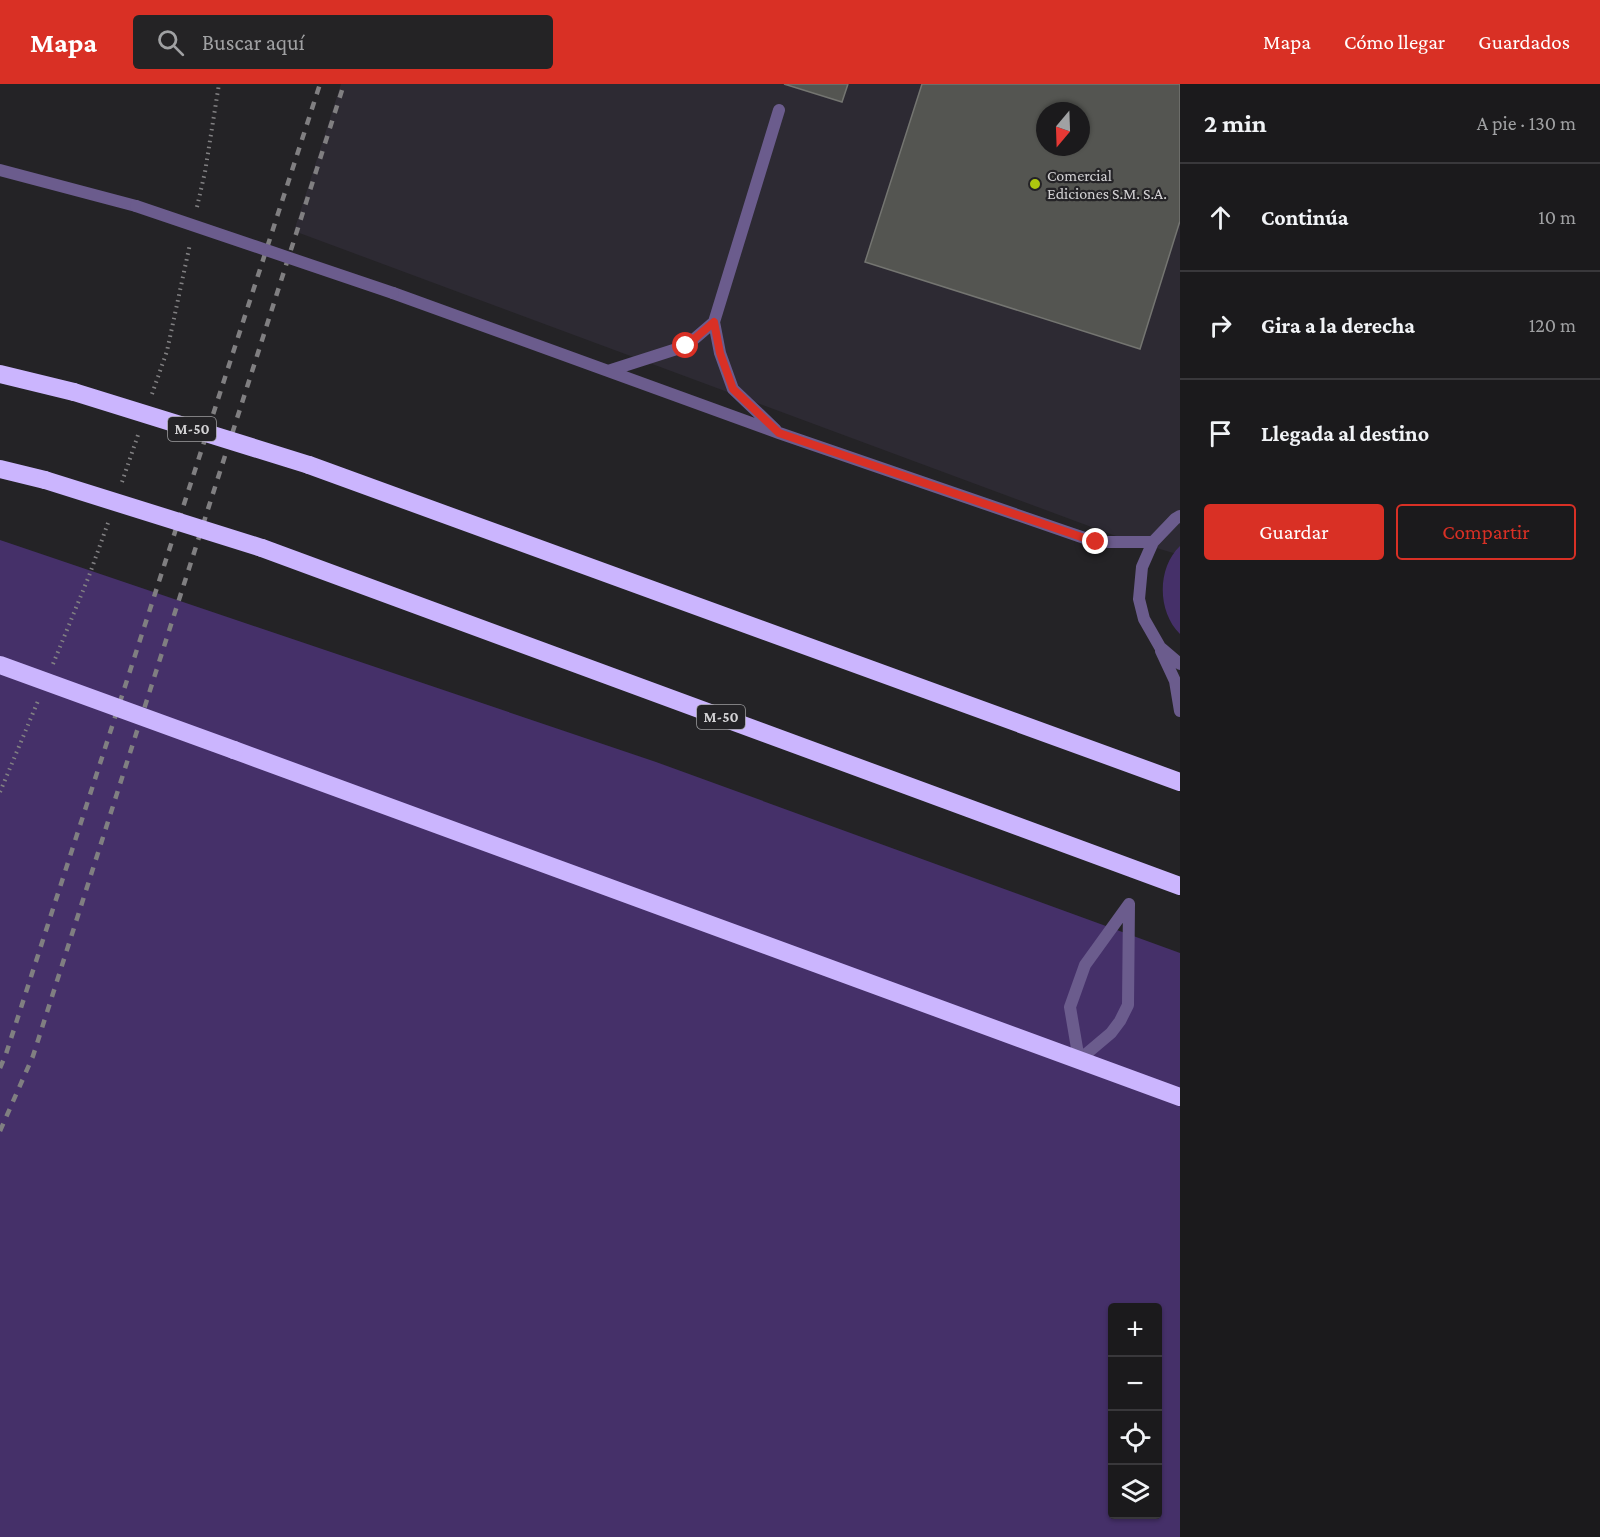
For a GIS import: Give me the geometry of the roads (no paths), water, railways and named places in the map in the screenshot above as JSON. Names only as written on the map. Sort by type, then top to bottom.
[{"type":"highway","name":"M-50","points":[[0,374],[74,392],[309,465],[1180,782]]},
{"type":"highway","name":"M-50","points":[[0,469],[45,480],[261,548],[1180,886]]},
{"type":"highway","points":[[0,665],[1180,1097]]},
{"type":"lane","points":[[779,110],[714,322],[720,353],[733,389],[779,433]]},
{"type":"lane","points":[[0,170],[136,206],[393,293],[779,433],[1096,542],[1153,542]]},
{"type":"lane","points":[[608,371],[686,346],[714,322]]},
{"type":"lane","points":[[1180,516],[1153,542],[1142,567],[1139,599],[1144,620],[1160,647],[1175,681],[1180,711]]},
{"type":"lane","points":[[1160,647],[1180,664]]},
{"type":"lane","points":[[1129,904],[1128,1005],[1120,1021],[1110,1033],[1079,1060],[1070,1007],[1085,964],[1129,904]]},
{"type":"railway","points":[[0,1068],[320,84]]},
{"type":"railway","points":[[0,1131],[33,1056],[344,84]]},
{"type":"place","name":"Comercial Ediciones S.M. S.A.","points":[[1035,184]]}]
